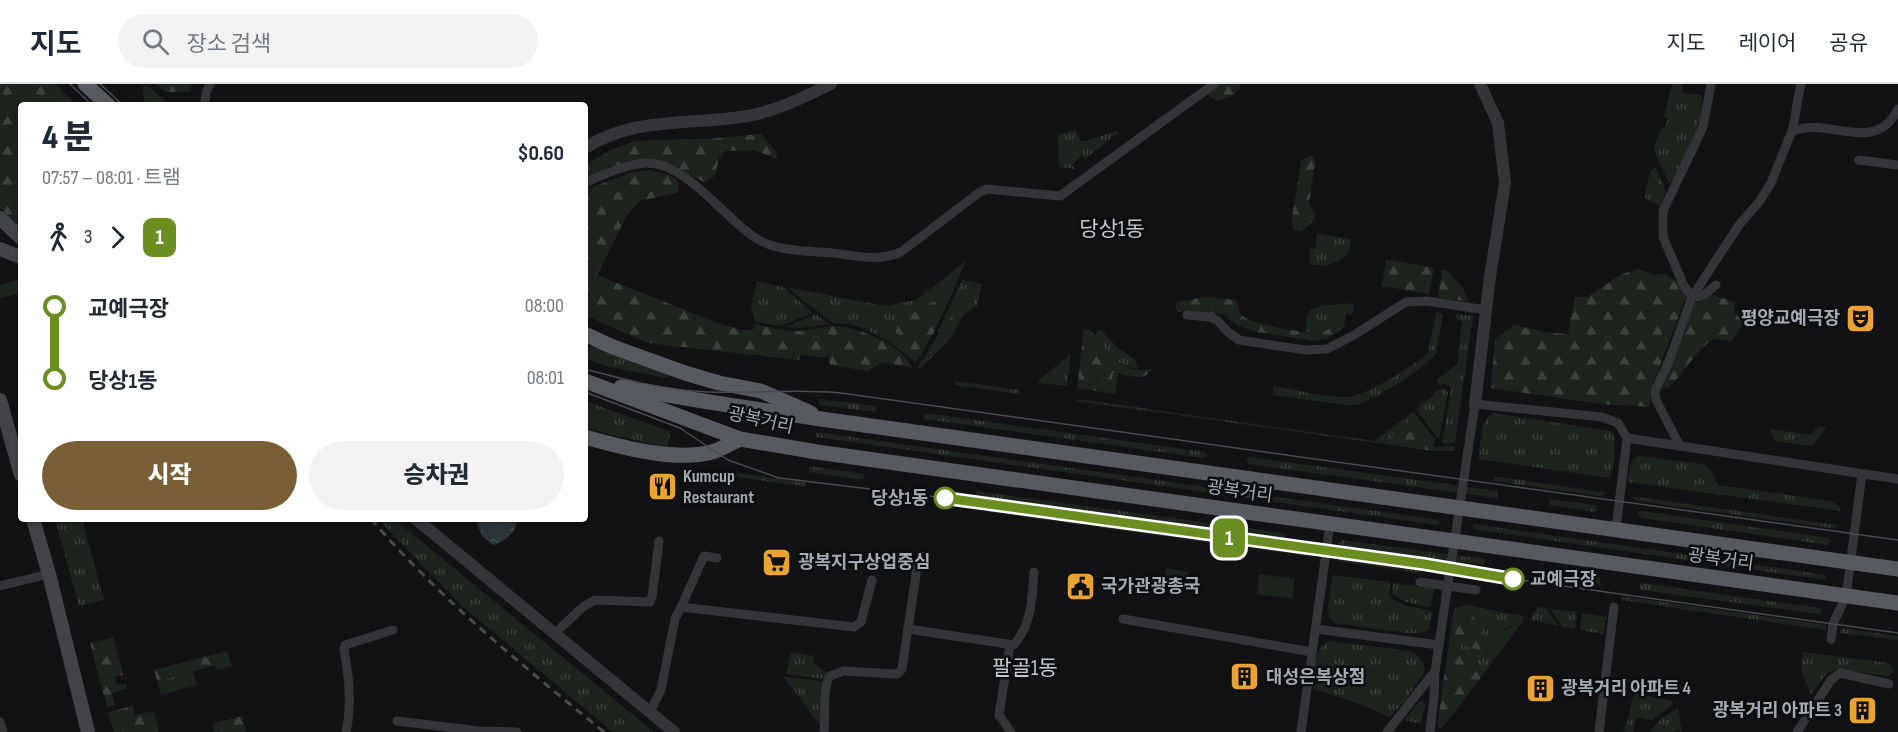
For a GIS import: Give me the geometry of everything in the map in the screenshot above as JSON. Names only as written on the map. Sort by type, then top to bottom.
[{"type":"highway","points":[[85,84],[105,102]]},
{"type":"highway","points":[[588,335],[685,373],[719,383],[761,391],[821,419]]},
{"type":"highway","name":"광복거리","points":[[588,382],[821,419],[1898,569]]},
{"type":"highway","name":"광복거리","points":[[588,382],[740,439],[817,452],[1898,603]]},
{"type":"highway","points":[[588,438],[627,448],[690,455],[714,451],[740,439]]},
{"type":"main road","points":[[0,218],[18,235]]},
{"type":"main road","points":[[11,228],[0,247],[18,256]]},
{"type":"main road","points":[[0,400],[18,464]]},
{"type":"main road","points":[[34,522],[88,732]]},
{"type":"street","points":[[205,102],[210,84]]},
{"type":"street","points":[[588,146],[599,139],[623,130],[645,125],[743,117],[772,110],[831,84]]},
{"type":"street","points":[[588,182],[637,165],[646,163],[656,165],[679,173],[692,182],[746,232],[763,242],[780,247],[887,258],[901,252],[987,189],[1060,196],[1214,84]]},
{"type":"street","points":[[1430,732],[1435,671],[1505,183],[1498,123],[1480,84]]},
{"type":"street","points":[[1692,297],[1684,286],[1663,237],[1664,212],[1703,127],[1711,84]]},
{"type":"street","points":[[1680,447],[1656,400],[1655,391],[1669,361],[1692,297],[1739,225],[1759,202],[1771,183],[1793,131],[1801,84]]},
{"type":"street","points":[[1793,131],[1804,127],[1867,134],[1884,128],[1893,119],[1898,109]]},
{"type":"street","points":[[1859,160],[1898,165]]},
{"type":"street","points":[[1692,297],[1699,297],[1716,285]]},
{"type":"street","points":[[1187,315],[1210,317],[1218,321],[1239,340],[1305,350],[1327,349],[1406,302],[1427,301],[1486,310]]},
{"type":"street","points":[[1475,404],[1602,417],[1618,423],[1627,438],[1616,529]]},
{"type":"street","points":[[1627,438],[1898,479]]},
{"type":"street","points":[[1831,639],[1833,624],[1846,596],[1862,475]]},
{"type":"street","points":[[420,522],[674,732]]},
{"type":"street","points":[[1301,732],[1330,524]]},
{"type":"street","points":[[555,633],[584,606],[595,600],[650,602],[659,541]]},
{"type":"street","points":[[650,712],[662,690],[675,619],[704,556],[717,558]]},
{"type":"street","points":[[824,732],[825,686],[830,676],[844,671],[897,674],[902,669],[918,561]]},
{"type":"street","points":[[908,629],[1014,645],[1024,633],[1032,604],[1034,572]]},
{"type":"street","points":[[0,586],[49,574]]},
{"type":"street","points":[[681,607],[854,627],[861,622],[872,580]]},
{"type":"street","points":[[1420,582],[1476,590]]},
{"type":"street","points":[[1599,732],[1614,607]]},
{"type":"street","points":[[1123,619],[1312,652]]},
{"type":"street","points":[[1316,629],[1439,645]]},
{"type":"street","points":[[346,732],[349,683],[345,645],[393,630]]},
{"type":"street","points":[[1010,645],[999,715],[1011,732]]},
{"type":"street","points":[[1387,732],[1435,671]]},
{"type":"street","points":[[1797,732],[1831,680],[1840,673],[1889,684]]},
{"type":"street","points":[[397,721],[479,731],[517,732]]},
{"type":"street","points":[[0,722],[3,732]]},
{"type":"green space","points":[[0,84],[55,84],[74,102],[18,102],[18,227],[0,208]]},
{"type":"green space","points":[[143,84],[166,102],[144,102]]},
{"type":"green space","points":[[156,84],[191,84],[191,92],[165,92]]},
{"type":"green space","points":[[1218,84],[1240,84],[1240,89],[1230,97],[1217,101],[1210,97],[1208,92]]},
{"type":"green space","points":[[1672,84],[1683,84],[1682,93],[1702,95],[1702,106],[1697,129],[1684,161],[1674,181],[1669,183],[1654,146],[1668,118],[1664,117]]},
{"type":"green space","points":[[1075,130],[1081,141],[1117,131],[1118,133],[1085,159],[1081,156],[1072,165],[1075,169],[1059,167],[1058,135]]},
{"type":"green space","points":[[761,134],[777,153],[776,159],[755,150],[725,151],[719,158],[715,176],[704,182],[650,160],[588,177],[588,163],[613,149],[633,142]]},
{"type":"green space","points":[[1314,156],[1315,164],[1309,203],[1315,215],[1313,221],[1301,231],[1293,229],[1292,217],[1301,161]]},
{"type":"green space","points":[[1655,167],[1665,190],[1660,206],[1645,198],[1650,172]]},
{"type":"green space","points":[[651,170],[672,176],[678,182],[677,193],[639,201],[626,217],[597,275],[715,322],[742,330],[753,330],[754,324],[794,331],[833,326],[854,329],[889,345],[907,360],[912,368],[882,362],[868,371],[830,365],[829,358],[800,355],[799,360],[656,344],[645,342],[588,316],[588,189],[632,172]]},
{"type":"green space","points":[[1317,233],[1351,239],[1348,254],[1330,265],[1310,264],[1310,249],[1316,248]]},
{"type":"green space","points":[[1386,259],[1434,268],[1429,294],[1382,286]]},
{"type":"green space","points":[[966,261],[952,294],[892,322],[905,354],[864,328],[833,323],[786,287],[885,306],[916,300]]},
{"type":"green space","points":[[1639,269],[1654,275],[1666,274],[1680,284],[1686,297],[1651,389],[1650,407],[1601,404],[1491,388],[1495,339],[1514,325],[1544,332],[1568,334],[1575,297],[1587,297],[1622,274]]},
{"type":"green space","points":[[1442,270],[1448,271],[1463,288],[1469,302],[1438,297]]},
{"type":"green space","points":[[18,280],[18,294],[0,298],[0,285]]},
{"type":"green space","points":[[962,280],[982,284],[977,306],[967,312],[959,310],[937,333]]},
{"type":"green space","points":[[757,281],[783,287],[813,313],[780,326],[755,322],[751,306]]},
{"type":"green space","points":[[952,294],[916,363],[905,354],[892,322]]},
{"type":"green space","points":[[1710,294],[1735,302],[1734,311],[1744,323],[1731,341],[1713,339],[1706,344],[1667,389],[1662,387],[1695,303]]},
{"type":"green space","points":[[1205,297],[1237,300],[1244,317],[1268,325],[1319,333],[1335,324],[1340,331],[1326,339],[1313,341],[1258,332],[1238,326],[1225,315],[1178,312],[1175,306],[1178,302]]},
{"type":"green space","points":[[1354,303],[1352,315],[1346,314],[1344,327],[1340,331],[1335,324],[1322,333],[1305,332],[1307,315],[1310,310],[1322,306]]},
{"type":"green space","points":[[959,310],[967,312],[963,315],[951,338],[921,368],[917,368],[941,330]]},
{"type":"green space","points":[[1436,312],[1443,314],[1436,353],[1414,372],[1371,399],[1359,404],[1345,405],[1273,395],[1274,386],[1337,397],[1353,396],[1375,387],[1428,354]]},
{"type":"green space","points":[[816,314],[829,324],[801,328],[785,327]]},
{"type":"green space","points":[[1456,314],[1473,316],[1455,442],[1442,444],[1451,388],[1445,384],[1439,385],[1437,380],[1457,364],[1462,322],[1456,319]]},
{"type":"green space","points":[[1084,329],[1090,330],[1109,353],[1123,365],[1141,370],[1152,368],[1149,373],[1141,377],[1113,373],[1112,379],[1098,377],[1094,381],[1096,391],[1077,388]]},
{"type":"green space","points":[[1100,329],[1118,348],[1136,360],[1138,369],[1123,365],[1108,353],[1094,335]]},
{"type":"green space","points":[[590,345],[667,372],[670,376],[665,378],[606,366],[588,359]]},
{"type":"green space","points":[[1071,354],[1067,386],[1039,383],[1041,378]]},
{"type":"green space","points":[[1113,373],[1118,374],[1115,394],[1096,391],[1094,381],[1098,377],[1108,380]]},
{"type":"green space","points":[[955,381],[1019,390],[1019,394],[955,385]]},
{"type":"green space","points":[[1444,388],[1448,392],[1439,440],[1416,409],[1434,395],[1435,391]]},
{"type":"green space","points":[[819,399],[876,406],[875,412],[820,405]]},
{"type":"green space","points":[[1078,399],[1375,441],[1414,411],[1416,415],[1384,444],[1076,401]]},
{"type":"green space","points":[[588,402],[671,432],[667,448],[588,429]]},
{"type":"green space","points":[[925,413],[1205,452],[1208,456],[1204,458],[924,419]]},
{"type":"green space","points":[[1494,413],[1611,431],[1615,447],[1610,478],[1479,459],[1483,426],[1489,416]]},
{"type":"green space","points":[[1416,415],[1435,439],[1433,445],[1436,447],[1455,446],[1454,451],[1433,451],[1384,444]]},
{"type":"green space","points":[[1819,426],[1826,428],[1812,446],[1775,441],[1770,429],[1811,435]]},
{"type":"green space","points":[[816,432],[1439,520],[1439,525],[816,437]]},
{"type":"green space","points":[[1639,456],[1703,464],[1711,471],[1718,485],[1831,501],[1839,506],[1841,511],[1628,482],[1631,463]]},
{"type":"green space","points":[[1250,457],[1498,491],[1497,498],[1249,464],[1246,461]]},
{"type":"green space","points":[[809,466],[864,474],[863,480],[809,472]]},
{"type":"green space","points":[[723,471],[807,483],[806,487],[723,475]]},
{"type":"green space","points":[[1494,476],[1608,493],[1600,496],[1493,481]]},
{"type":"green space","points":[[976,491],[1283,533],[1286,537],[1282,539],[975,497]]},
{"type":"green space","points":[[1630,496],[1838,525],[1831,528],[1637,501]]},
{"type":"green space","points":[[1550,499],[1595,505],[1597,510],[1594,512],[1549,505]]},
{"type":"green space","points":[[989,508],[1081,521],[1081,525],[988,512]]},
{"type":"green space","points":[[1641,511],[1829,538],[1831,541],[1828,545],[1641,518],[1638,513]]},
{"type":"green space","points":[[56,522],[83,522],[104,600],[79,606]]},
{"type":"green space","points":[[381,522],[398,522],[654,732],[613,732],[462,606]]},
{"type":"green space","points":[[1092,522],[1304,552],[1312,557],[1091,526]]},
{"type":"green space","points":[[1473,524],[1826,575],[1825,580],[1473,529]]},
{"type":"green space","points":[[1342,540],[1485,559],[1484,565],[1341,546],[1338,544]]},
{"type":"green space","points":[[1340,558],[1421,568],[1420,573],[1337,561]]},
{"type":"green space","points":[[1166,568],[1188,572],[1187,583],[1164,580]]},
{"type":"green space","points":[[1542,569],[1599,577],[1601,582],[1598,584],[1541,576]]},
{"type":"green space","points":[[1259,574],[1295,579],[1292,599],[1257,594]]},
{"type":"green space","points":[[1333,575],[1390,582],[1389,596],[1410,606],[1433,611],[1429,629],[1407,633],[1335,623],[1329,618],[1328,607]]},
{"type":"green space","points":[[1393,583],[1434,589],[1431,605],[1428,607],[1406,602],[1392,594]]},
{"type":"green space","points":[[1642,583],[1823,610],[1820,614],[1641,590],[1639,585]]},
{"type":"green space","points":[[1621,596],[1826,625],[1826,630],[1621,600]]},
{"type":"green space","points":[[1467,605],[1477,607],[1472,616],[1479,624],[1480,632],[1489,645],[1482,651],[1460,644],[1461,650],[1482,676],[1447,722],[1439,728],[1437,726],[1454,608]]},
{"type":"green space","points":[[1477,607],[1511,614],[1517,622],[1505,629],[1494,642],[1499,653],[1482,676],[1461,650],[1460,643],[1470,646],[1480,632],[1479,624],[1472,616]]},
{"type":"green space","points":[[1538,607],[1546,608],[1559,626],[1530,620]]},
{"type":"green space","points":[[1550,609],[1577,612],[1575,629],[1563,627]]},
{"type":"green space","points":[[1582,613],[1606,617],[1604,634],[1580,630]]},
{"type":"green space","points":[[1512,614],[1523,616],[1523,621],[1499,653],[1494,642],[1496,637],[1517,622]]},
{"type":"green space","points":[[1841,628],[1898,636],[1898,640],[1840,633]]},
{"type":"green space","points":[[113,637],[123,675],[115,677],[117,685],[126,683],[127,689],[112,693],[115,705],[107,707],[90,643]]},
{"type":"green space","points":[[1329,641],[1409,651],[1421,659],[1424,673],[1404,702],[1390,717],[1357,703],[1313,689],[1317,655],[1324,644]]},
{"type":"green space","points":[[227,651],[232,666],[217,670],[215,665],[157,681],[154,670]]},
{"type":"green space","points":[[791,652],[814,656],[813,662],[827,674],[823,679],[786,674]]},
{"type":"green space","points":[[1803,652],[1889,663],[1894,672],[1887,676],[1837,669],[1826,674],[1811,694],[1801,670]]},
{"type":"green space","points":[[193,671],[197,685],[161,695],[157,681]]},
{"type":"green space","points":[[784,677],[823,681],[820,725]]},
{"type":"green space","points":[[1634,693],[1673,701],[1672,705],[1652,720],[1637,717],[1633,732],[1621,732],[1625,731]]},
{"type":"green space","points":[[1422,700],[1425,706],[1421,724],[1405,720],[1419,702]]},
{"type":"green space","points":[[133,706],[135,715],[154,711],[159,732],[114,732],[108,712]]},
{"type":"green space","points":[[1678,708],[1682,732],[1676,730],[1674,732],[1649,732],[1662,718]]},
{"type":"green space","points":[[242,716],[246,732],[214,732],[212,724]]},
{"type":"water","points":[[476,522],[517,522],[510,535],[493,545],[482,536]]},
{"type":"tram line","points":[[70,84],[89,102]]},
{"type":"tram line","points":[[100,84],[120,102]]},
{"type":"tram line","points":[[588,370],[646,384],[692,391],[841,393],[1898,540]]},
{"type":"tram line","points":[[588,393],[680,428],[728,460],[779,478],[945,498],[1424,564],[1513,579],[1898,633]]},
{"type":"tram line","name":"1","points":[[945,498],[1424,564],[1513,579]]},
{"type":"railway","points":[[374,522],[453,604],[604,732]]},
{"type":"place","name":"평양교예극장","points":[[1861,318]]},
{"type":"place","name":"Kumcup Restaurant","points":[[662,486]]},
{"type":"place","name":"당상1동","points":[[945,498]]},
{"type":"place","name":"광복지구상업중심","points":[[777,562]]},
{"type":"place","name":"교예극장","points":[[1513,579]]},
{"type":"place","name":"국가관광총국","points":[[1080,586]]},
{"type":"place","name":"대성은복상점","points":[[1245,677]]},
{"type":"place","name":"광복거리 아파트 4","points":[[1540,688]]},
{"type":"place","name":"광복거리 아파트 3","points":[[1863,710]]},
{"type":"district","name":"당상1동","points":[[1112,229]]},
{"type":"district","name":"팔골1동","points":[[1025,668]]}]
